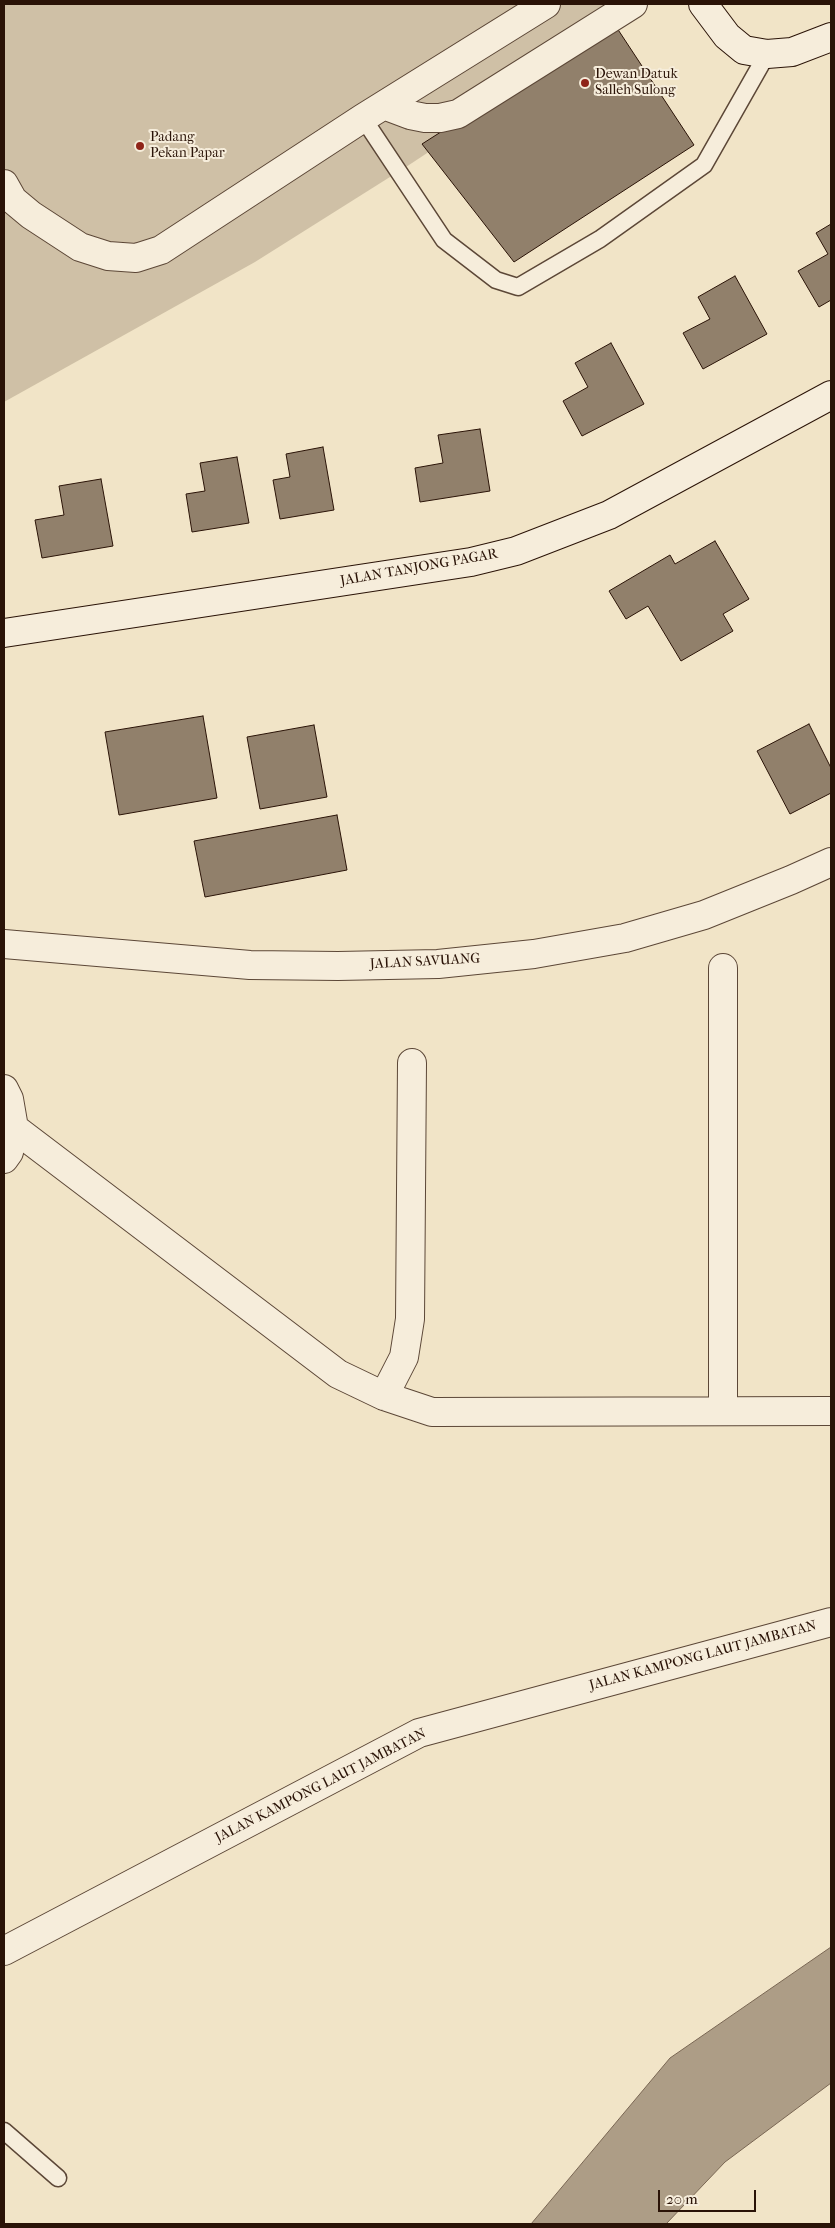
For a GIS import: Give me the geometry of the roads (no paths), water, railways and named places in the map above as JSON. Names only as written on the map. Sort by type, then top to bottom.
[{"type":"street","points":[[4,184],[13,200],[80,248],[108,256],[136,258],[161,250],[374,112],[515,15],[546,4]]},
{"type":"street","points":[[374,112],[425,118],[440,118],[458,114],[633,4]]},
{"type":"street","points":[[703,4],[727,36],[744,50],[766,54],[792,52],[831,37]]},
{"type":"street","name":"JALAN TANJONG PAGAR","points":[[4,633],[471,562],[516,551],[609,515],[831,394]]},
{"type":"street","name":"JALAN SAVUANG","points":[[4,944],[260,965],[438,964],[515,956],[625,938],[704,915],[831,862]]},
{"type":"street","points":[[723,968],[723,1410]]},
{"type":"street","points":[[384,1396],[404,1357],[410,1319],[412,1063]]},
{"type":"street","points":[[4,1089],[9,1099],[14,1128],[9,1152],[4,1159]]},
{"type":"street","points":[[14,1128],[338,1374],[384,1396],[432,1412],[831,1411]]},
{"type":"street","name":"JALAN KAMPONG LAUT JAMBATAN","points":[[4,1951],[419,1733],[831,1622]]},
{"type":"lane","points":[[374,112],[444,240],[496,280],[518,287],[600,239],[704,165],[766,54]]},
{"type":"lane","points":[[4,2131],[58,2178]]},
{"type":"place","name":"Dewan Datuk Salleh Sulong","points":[[585,83]]},
{"type":"place","name":"Padang Pekan Papar","points":[[140,146]]}]
